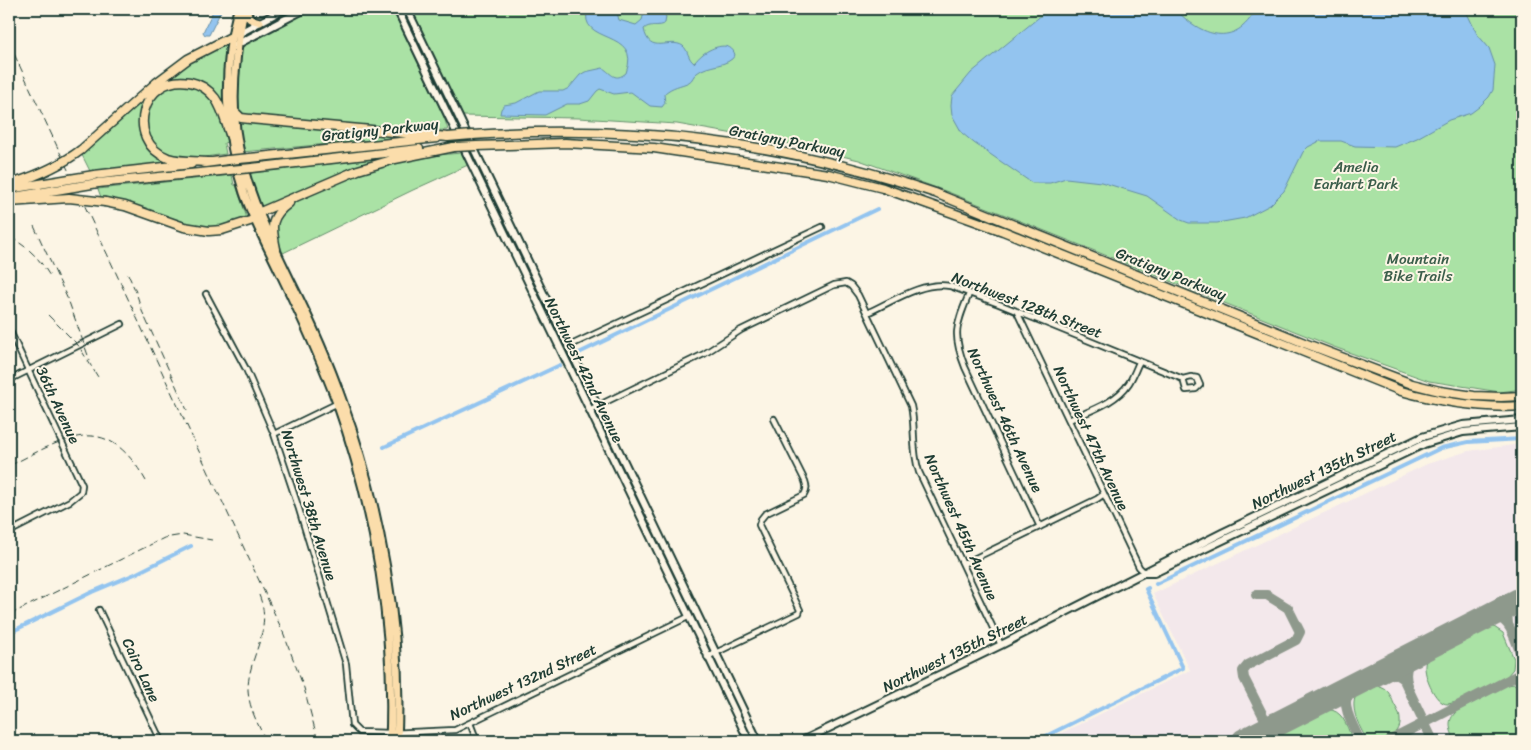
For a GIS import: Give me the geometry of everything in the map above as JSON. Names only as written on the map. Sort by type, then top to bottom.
[{"type":"highway","points":[[9,185],[49,170],[66,161],[81,150],[156,83],[188,59],[231,38]]},
{"type":"highway","points":[[210,162],[169,158],[151,145],[146,137],[143,126],[143,115],[150,97],[164,84],[175,81],[196,83],[208,90],[215,98],[231,137]]},
{"type":"highway","points":[[235,112],[242,118],[250,119],[448,137]]},
{"type":"highway","name":"Gratigny Parkway","points":[[9,189],[94,174],[448,137],[529,131],[617,132],[688,137],[756,147],[842,165],[899,181],[1412,384],[1440,391],[1474,396],[1501,398],[1522,396]]},
{"type":"highway","name":"Gratigny Parkway","points":[[9,200],[51,190],[98,183],[422,149],[565,144],[654,148],[828,174],[883,188],[1003,230],[1401,391],[1455,404],[1489,407],[1522,406]]},
{"type":"highway","points":[[9,200],[69,198],[105,202],[124,206],[184,227],[200,230],[222,230],[358,170],[395,159],[454,147]]},
{"type":"highway","points":[[276,249],[272,228],[274,220],[282,208],[298,196]]},
{"type":"main road","points":[[238,9],[231,38],[234,46],[235,112],[242,159],[256,216],[276,249],[321,346],[340,402],[378,562],[388,648],[394,733],[397,741]]},
{"type":"main road","points":[[245,9],[250,19],[260,22]]},
{"type":"main road","points":[[245,9],[240,33],[234,46],[227,92],[231,137],[239,176],[340,402]]},
{"type":"main road","points":[[231,38],[284,9]]},
{"type":"main road","points":[[234,46],[305,9]]},
{"type":"main road","name":"Northwest 42nd Avenue","points":[[397,9],[749,741]]},
{"type":"main road","name":"Northwest 42nd Avenue","points":[[407,9],[758,741]]},
{"type":"main road","points":[[491,206],[499,202]]},
{"type":"main road","points":[[528,283],[536,279]]},
{"type":"main road","name":"Northwest 135th Street","points":[[1344,478],[1438,431],[1463,425],[1522,420]]},
{"type":"main road","name":"Northwest 135th Street","points":[[802,741],[1001,645],[1204,542],[1344,478],[1424,444],[1451,435],[1483,429],[1522,427]]},
{"type":"main road","points":[[607,447],[615,444]]},
{"type":"main road","points":[[625,484],[632,480]]},
{"type":"main road","points":[[688,617],[696,613]]},
{"type":"main road","points":[[390,741],[394,733]]},
{"type":"street","points":[[569,346],[822,227]]},
{"type":"street","name":"Northwest 45th Avenue","points":[[597,406],[704,354],[746,328],[834,285],[846,283],[856,291],[911,406],[914,418],[914,458],[919,472],[1001,645]]},
{"type":"street","name":"Northwest 128th Street","points":[[867,313],[924,287],[942,285],[1017,312],[1181,378]]},
{"type":"street","name":"Northwest 38th Avenue","points":[[206,294],[246,369],[274,434],[346,664],[352,725],[359,732]]},
{"type":"street","name":"Northwest 46th Avenue","points":[[969,294],[959,319],[956,334],[960,355],[1040,526]]},
{"type":"street","name":"Northwest 47th Avenue","points":[[1017,312],[1139,567],[1145,573]]},
{"type":"street","points":[[9,380],[122,324]]},
{"type":"street","name":"36th Avenue","points":[[9,329],[82,485],[81,492],[70,501],[9,532]]},
{"type":"street","points":[[1069,420],[1111,400],[1123,391],[1140,362]]},
{"type":"street","points":[[274,434],[340,402]]},
{"type":"street","points":[[589,410],[597,406]]},
{"type":"street","points":[[707,657],[799,613],[799,607],[759,525],[765,514],[804,496],[807,487],[774,419]]},
{"type":"street","points":[[963,564],[1104,494]]},
{"type":"street","name":"Cairo Lane","points":[[99,610],[161,741]]},
{"type":"street","name":"Northwest 132nd Street","points":[[359,732],[394,733],[455,730],[688,617]]},
{"type":"street","points":[[470,723],[477,741]]},
{"type":"shaded area","points":[[1522,444],[1522,741],[1045,741],[1190,670],[1153,594],[1427,464],[1468,451]]},
{"type":"green space","points":[[313,9],[392,9],[444,117],[448,130],[415,131],[242,116],[236,108],[239,48]]},
{"type":"green space","name":"Amelia Earhart Park","points":[[410,9],[1522,9],[1522,387],[1500,392],[1429,381],[1334,347],[948,192],[859,160],[791,144],[677,124],[578,118],[462,116]]},
{"type":"green space","points":[[222,45],[227,46],[226,116],[196,82],[183,78],[163,81],[192,60]]},
{"type":"green space","points":[[189,84],[207,93],[220,111],[218,113],[227,142],[224,143],[226,154],[197,158],[175,157],[159,150],[152,143],[148,135],[146,117],[154,99],[170,85]]},
{"type":"green space","points":[[148,93],[139,117],[140,125],[143,132],[168,162],[90,171],[81,153]]},
{"type":"green space","points":[[237,119],[414,136],[242,152]]},
{"type":"green space","points":[[462,153],[468,165],[283,253],[278,240],[276,222],[286,208],[313,192],[360,173],[392,163],[425,156]]},
{"type":"green space","points":[[392,157],[260,209],[247,173]]},
{"type":"green space","points":[[232,175],[247,218],[222,227],[197,226],[129,205],[102,200],[98,189]]},
{"type":"green space","points":[[1486,627],[1494,627],[1503,633],[1514,659],[1513,669],[1507,676],[1470,696],[1455,703],[1443,703],[1430,687],[1425,666],[1426,661],[1436,653],[1465,637]]},
{"type":"green space","points":[[1376,685],[1390,694],[1399,714],[1400,726],[1389,737],[1368,741],[1356,716],[1355,699],[1358,692],[1365,687]]},
{"type":"green space","points":[[1507,685],[1522,686],[1522,741],[1455,741],[1450,722],[1457,711]]},
{"type":"green space","points":[[1332,710],[1343,719],[1353,741],[1284,741],[1282,732],[1285,730],[1322,711]]},
{"type":"water","points":[[214,9],[222,9],[209,35],[205,35],[203,32]]},
{"type":"water","points":[[588,9],[616,9],[619,20],[636,25],[642,20],[645,9],[661,9],[666,17],[665,23],[649,26],[644,29],[650,42],[655,44],[672,43],[683,46],[694,63],[707,51],[721,46],[730,48],[735,55],[728,62],[701,70],[689,82],[667,91],[664,94],[665,103],[662,107],[650,106],[631,92],[614,94],[600,89],[589,101],[580,104],[567,104],[545,115],[500,114],[504,105],[516,103],[539,91],[563,91],[569,88],[585,72],[603,68],[616,77],[626,73],[629,59],[626,49],[618,42],[591,28],[587,20]]},
{"type":"water","points":[[1049,9],[1175,9],[1196,26],[1217,34],[1228,34],[1238,30],[1248,22],[1256,9],[1465,9],[1477,34],[1489,48],[1495,65],[1493,90],[1489,97],[1471,113],[1449,120],[1417,138],[1395,147],[1355,146],[1341,141],[1320,141],[1303,152],[1284,191],[1270,205],[1245,218],[1217,223],[1189,223],[1181,220],[1147,196],[1101,182],[1066,178],[1050,183],[1032,183],[962,133],[952,115],[952,96],[971,73]]},
{"type":"waterway","points":[[579,353],[877,209]]},
{"type":"waterway","points":[[384,447],[560,365]]},
{"type":"waterway","points":[[1156,584],[1441,448],[1468,442],[1522,439]]},
{"type":"waterway","points":[[9,633],[191,546]]},
{"type":"waterway","points":[[1036,741],[1183,668],[1146,589],[1148,588]]},
{"type":"taxiway","points":[[1256,595],[1267,595],[1288,608],[1300,632],[1296,640],[1248,665],[1243,671],[1244,678],[1276,741]]},
{"type":"taxiway","points":[[1508,624],[1507,613],[1516,602]]},
{"type":"taxiway","points":[[1487,617],[1495,616],[1501,618],[1506,623],[1514,636],[1522,657]]},
{"type":"taxiway","points":[[1408,685],[1406,671],[1412,659],[1419,652]]},
{"type":"taxiway","points":[[1373,675],[1389,673],[1397,675],[1404,680],[1433,741]]},
{"type":"taxiway","points":[[1389,741],[1522,673]]},
{"type":"taxiway","points":[[1354,685],[1346,698],[1346,705],[1350,720],[1360,741]]},
{"type":"runway","points":[[1244,741],[1522,599]]},
{"type":"railway","points":[[9,43],[283,632],[304,688],[318,741]]},
{"type":"railway","points":[[34,226],[69,302],[90,361]]},
{"type":"railway","points":[[9,237],[33,254],[51,278]]},
{"type":"railway","points":[[128,274],[142,311],[187,410]]},
{"type":"railway","points":[[48,315],[78,345],[98,377]]},
{"type":"railway","points":[[9,466],[67,439],[84,436],[100,437],[116,445],[131,459],[146,481]]},
{"type":"railway","points":[[9,615],[164,538],[183,535],[212,540]]},
{"type":"railway","points":[[259,595],[264,620],[249,677],[248,690],[252,710],[266,741]]},
{"type":"park label","name":"Mountain Bike Trails","points":[[1418,268]]}]
